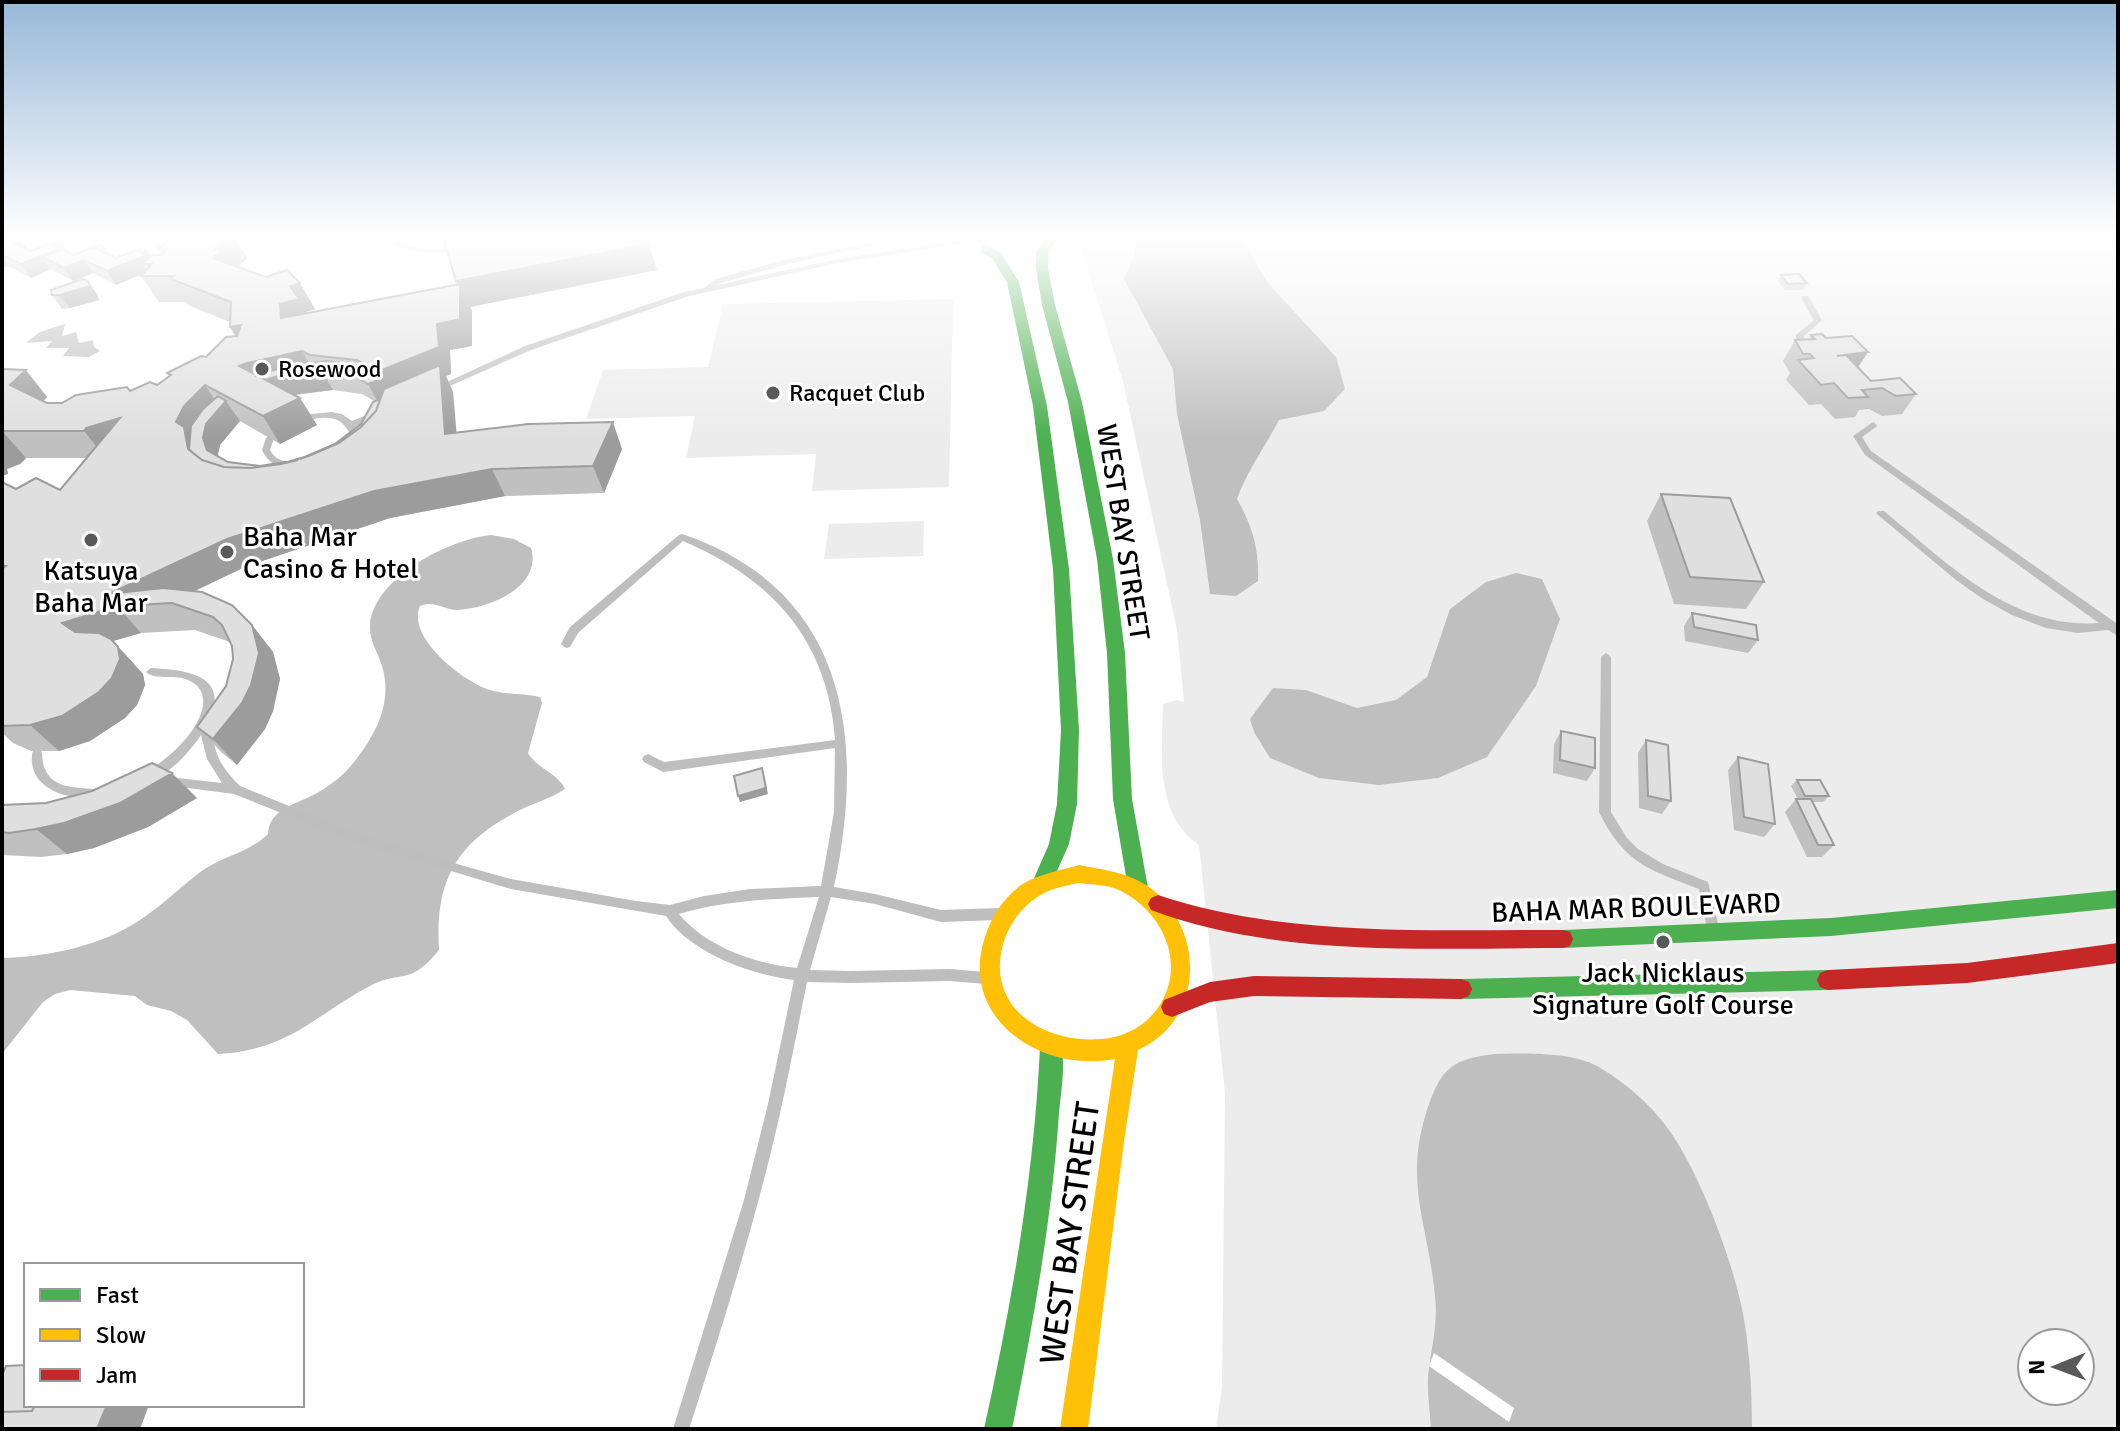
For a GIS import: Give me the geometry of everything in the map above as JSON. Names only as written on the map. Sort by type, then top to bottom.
[{"type":"main road","points":[[1018,306],[1040,406],[1061,569],[1070,730],[1067,804],[1059,844],[1042,883]]},
{"type":"main road","name":"WEST BAY STREET","points":[[1050,306],[1070,374],[1105,556],[1116,653],[1119,789],[1126,845],[1138,888]]},
{"type":"main road","points":[[1090,874],[1116,879],[1138,888],[1158,904],[1175,927],[1182,952],[1182,980],[1172,1007],[1155,1028],[1128,1045],[1090,1054],[1051,1047],[1019,1030],[1008,1018],[997,1002],[989,979],[988,949],[1003,914],[1019,896],[1042,883],[1066,875],[1090,874]]},
{"type":"main road","name":"BAHA MAR BOULEVARD","points":[[1158,904],[1178,913],[1230,925],[1350,936],[1567,939],[1905,923],[2118,899]]},
{"type":"main road","points":[[1172,1007],[1210,992],[1254,986],[1419,990],[1885,979],[1967,973],[2118,953]]},
{"type":"main road","name":"WEST BAY STREET","points":[[1074,1429],[1112,1141],[1128,1045]]},
{"type":"main road","name":"WEST BAY STREET","points":[[998,1429],[1020,1327],[1040,1208],[1051,1096],[1051,1047]]},
{"type":"lane","points":[[424,394],[528,348],[655,306]]},
{"type":"lane","points":[[1804,352],[1800,335],[1818,320],[1810,306]]},
{"type":"lane","points":[[351,425],[388,410]]},
{"type":"lane","points":[[304,418],[331,415],[346,419],[351,425],[349,440]]},
{"type":"lane","points":[[1873,425],[1857,436],[1868,453],[2115,629]]},
{"type":"lane","points":[[270,438],[266,450],[272,460],[299,465]]},
{"type":"lane","points":[[1881,513],[2012,613],[2042,626],[2086,631],[2115,629]]},
{"type":"lane","points":[[566,644],[574,630],[682,537],[739,564],[765,583],[804,626],[828,675],[842,743],[842,792],[827,891],[802,975],[758,1174],[681,1429]]},
{"type":"lane","points":[[1606,657],[1605,812],[1610,826],[1637,858],[1704,886],[1714,933]]},
{"type":"lane","points":[[151,672],[176,672],[195,678],[207,690],[210,698],[206,738],[209,751],[221,775],[235,789]]},
{"type":"lane","points":[[208,716],[198,736],[179,756],[138,783],[194,783],[235,789],[351,836],[464,871],[541,890],[670,911],[704,901],[750,894],[827,891],[875,899],[941,916],[1003,914]]},
{"type":"lane","points":[[648,759],[663,767],[842,743]]},
{"type":"lane","points":[[37,753],[38,771],[49,785],[58,790],[81,794],[110,791]]},
{"type":"lane","points":[[670,911],[677,923],[690,934],[747,964],[802,975],[865,979],[941,972],[989,979]]},
{"type":"shaded area","name":"Racquet Club","points":[[723,306],[953,306],[949,487],[812,491],[816,454],[686,458],[695,416],[586,419],[603,370],[708,367]]},
{"type":"shaded area","name":"Jack Nicklaus Signature Golf Course","points":[[1099,306],[2118,306],[2118,1429],[1216,1429],[1222,1387],[1225,1093],[1199,845],[1184,832],[1174,817],[1162,762],[1163,704],[1177,700],[1184,702],[1177,630],[1123,381]]},
{"type":"shaded area","points":[[1139,306],[1289,306],[1336,357],[1345,389],[1324,411],[1279,420],[1251,469],[1237,499],[1254,538],[1258,581],[1236,596],[1210,594],[1200,520],[1177,414],[1173,369]]},
{"type":"shaded area","points":[[65,324],[62,336],[76,332],[79,343],[93,340],[94,347],[100,351],[89,357],[63,356],[69,348],[46,348],[52,341],[26,343],[40,332]]},
{"type":"shaded area","points":[[924,521],[923,556],[824,559],[829,524]]},
{"type":"shaded area","points":[[491,535],[514,539],[531,548],[533,562],[529,574],[510,593],[470,609],[452,610],[430,604],[420,606],[418,618],[421,631],[440,657],[466,678],[496,692],[540,697],[542,703],[528,753],[565,789],[493,825],[463,853],[452,868],[445,886],[439,950],[429,961],[413,973],[370,986],[283,1039],[243,1051],[218,1054],[187,1020],[171,1011],[147,1005],[135,996],[70,990],[55,994],[43,1002],[2,1054],[2,958],[35,956],[69,949],[118,933],[150,913],[208,867],[260,840],[268,834],[273,818],[279,813],[317,793],[342,775],[369,741],[384,705],[385,679],[370,625],[385,591],[399,576],[436,553],[455,544]]},
{"type":"shaded area","points":[[1516,573],[1542,579],[1560,619],[1536,686],[1487,757],[1438,778],[1379,785],[1319,778],[1270,758],[1250,719],[1273,688],[1306,690],[1357,708],[1396,700],[1427,677],[1450,609],[1486,582]]},
{"type":"shaded area","points":[[1495,1054],[1548,1054],[1587,1061],[1626,1085],[1666,1126],[1703,1192],[1733,1273],[1748,1347],[1752,1429],[1431,1429],[1428,1375],[1436,1305],[1417,1179],[1421,1131],[1434,1091],[1445,1073],[1460,1062]]},
{"type":"pier","points":[[1434,1353],[1514,1408],[1509,1422],[1429,1366]]},
{"type":"building","points":[[231,306],[280,306],[281,318],[345,306],[460,306],[460,319],[437,324],[439,347],[377,372],[357,360],[310,355],[302,351],[239,366],[300,398],[263,416],[205,385],[184,406],[176,422],[184,427],[188,449],[202,460],[224,467],[251,468],[281,464],[339,443],[376,411],[384,389],[440,365],[445,434],[528,424],[613,422],[593,466],[492,469],[374,491],[227,539],[109,594],[163,588],[202,592],[232,605],[252,625],[259,653],[251,685],[242,703],[213,739],[197,727],[226,686],[233,659],[232,646],[222,625],[213,617],[172,603],[117,606],[62,623],[75,632],[99,633],[111,639],[118,647],[120,659],[112,678],[99,692],[62,716],[30,725],[2,726],[2,569],[6,566],[2,565],[2,482],[16,489],[36,478],[60,490],[120,418],[84,431],[2,431],[2,369],[26,370],[10,385],[47,403],[62,403],[76,395],[127,387],[130,391],[150,382],[157,385],[171,375],[167,373],[201,356],[206,357],[226,337],[237,336],[241,325],[230,327]]},
{"type":"building","points":[[1822,334],[1826,338],[1852,336],[1868,352],[1837,356],[1846,355],[1871,381],[1900,378],[1916,394],[1896,396],[1882,388],[1862,390],[1868,397],[1848,398],[1834,383],[1821,385],[1798,360],[1814,358],[1803,354],[1795,340],[1815,339],[1811,335]]},
{"type":"building","points":[[327,361],[360,366],[381,379],[368,384],[350,373],[321,369],[286,373],[266,380],[257,376],[286,366]]},
{"type":"building","points":[[218,396],[226,401],[206,424],[203,438],[207,450],[228,462],[260,466],[298,460],[251,468],[224,467],[202,460],[193,453],[189,449],[191,426],[203,409]]},
{"type":"building","points":[[380,399],[376,411],[361,427],[339,443],[300,459],[335,444],[361,424],[373,402]]},
{"type":"building","points":[[1661,494],[1730,498],[1764,582],[1690,577]]},
{"type":"building","points":[[1692,613],[1756,625],[1758,640],[1694,627]]},
{"type":"building","points":[[1561,731],[1595,738],[1595,768],[1560,760]]},
{"type":"building","points":[[1646,740],[1668,745],[1671,801],[1648,796]]},
{"type":"building","points":[[1738,757],[1768,764],[1775,824],[1744,817]]},
{"type":"building","points":[[152,763],[172,773],[120,803],[64,823],[2,832],[2,805],[46,803],[92,791]]},
{"type":"building","points":[[762,768],[766,788],[738,796],[734,776]]},
{"type":"building","points":[[1797,780],[1820,780],[1829,796],[1805,796]]},
{"type":"building","points":[[1796,799],[1811,799],[1834,845],[1818,845]]},
{"type":"building","points":[[24,1365],[24,1407],[34,1407],[32,1411],[2,1412],[2,1375],[6,1366]]},
{"type":"building","points":[[34,1407],[106,1407],[97,1429],[2,1429],[2,1412],[32,1411]]},
{"type":"traffic: fast","points":[[1018,306],[1040,406],[1061,569],[1070,730],[1067,804],[1059,844],[1042,883]]},
{"type":"traffic: fast","points":[[1048,306],[1075,402],[1105,559],[1116,653],[1123,799],[1138,888]]},
{"type":"traffic: fast","points":[[1563,939],[1831,927],[2118,899]]},
{"type":"traffic: fast","points":[[1461,989],[1828,980]]},
{"type":"traffic: fast","points":[[998,1429],[1034,1239],[1046,1144],[1051,1047]]},
{"type":"traffic: slow","points":[[1079,874],[1122,882],[1143,894],[1169,922],[1181,955],[1177,992],[1163,1018],[1144,1036],[1110,1049],[1082,1051],[1056,1047],[1032,1037],[1012,1021],[997,1001],[990,978],[990,952],[1000,924],[1011,907],[1038,886],[1079,874]]},
{"type":"traffic: slow","points":[[1074,1429],[1112,1141],[1128,1045]]},
{"type":"traffic: jam","points":[[1158,904],[1213,921],[1299,933],[1563,939]]},
{"type":"traffic: jam","points":[[1828,980],[1967,973],[2118,953]]},
{"type":"traffic: jam","points":[[1172,1007],[1210,992],[1254,986],[1461,989]]},
{"type":"place","name":"Rosewood","points":[[262,369]]},
{"type":"place","name":"Racquet Club","points":[[773,393]]},
{"type":"place","name":"Katsuya Baha Mar","points":[[91,540]]},
{"type":"place","name":"Baha Mar Casino & Hotel","points":[[227,552]]},
{"type":"place","name":"Jack Nicklaus Signature Golf Course","points":[[1663,942]]}]
